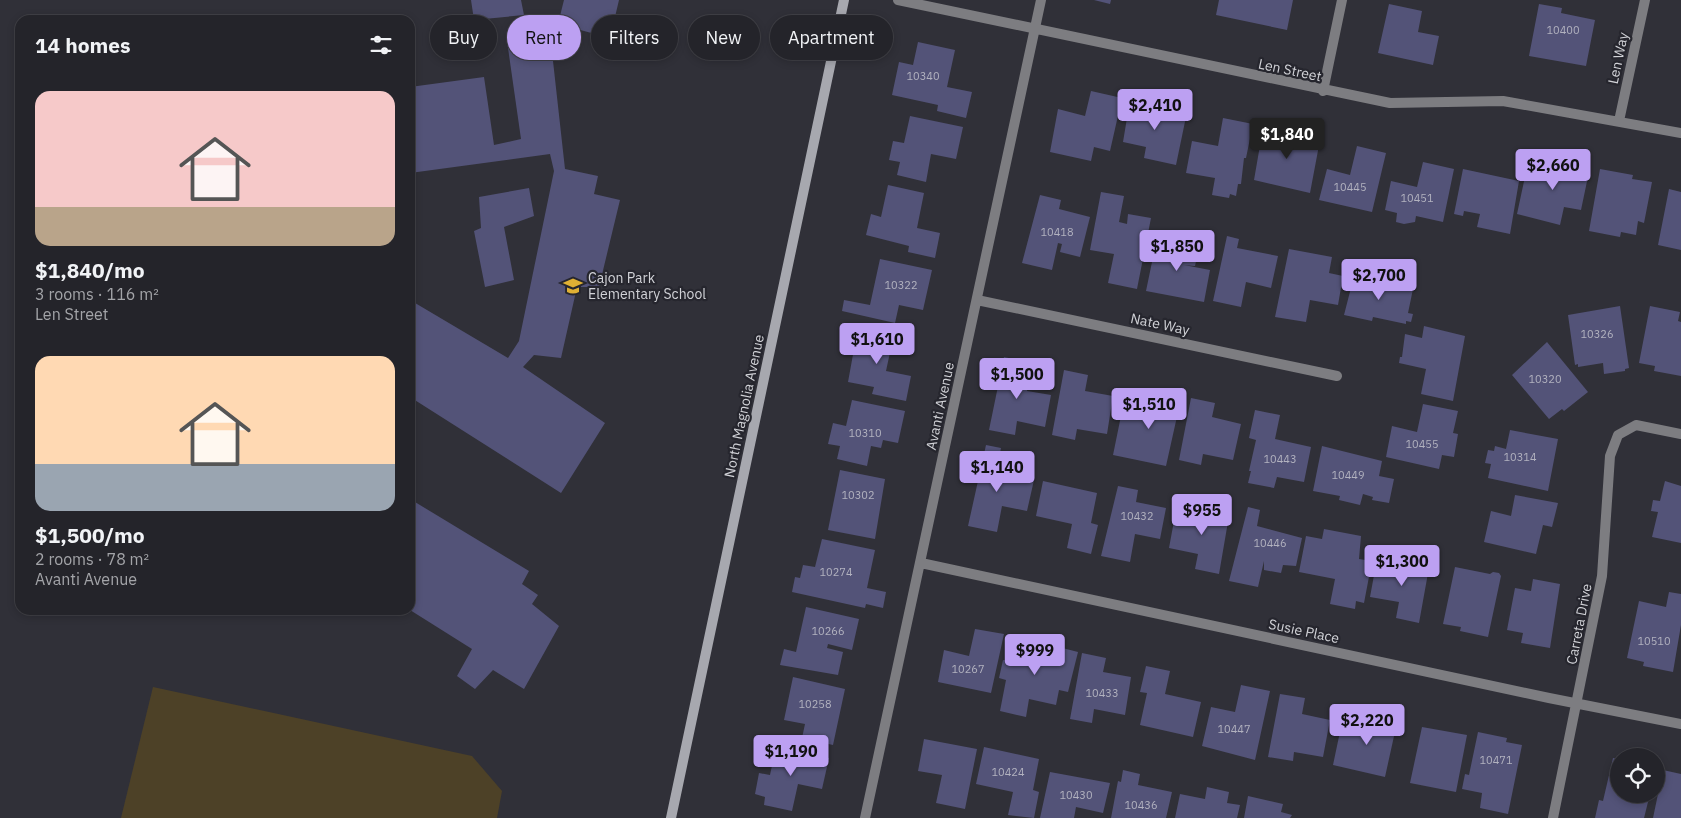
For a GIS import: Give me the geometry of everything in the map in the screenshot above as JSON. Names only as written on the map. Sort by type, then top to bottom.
[{"type":"main road","name":"North Magnolia Avenue","points":[[671,818],[844,0]]},
{"type":"street","name":"Len Street","points":[[898,0],[1323,91],[1390,103],[1504,101],[1681,133]]},
{"type":"street","name":"Avanti Avenue","points":[[865,818],[1041,0]]},
{"type":"street","points":[[1323,91],[1342,0]]},
{"type":"street","name":"Len Way","points":[[1619,121],[1645,0]]},
{"type":"street","name":"Nate Way","points":[[977,300],[1337,376]]},
{"type":"street","name":"Carreta Drive","points":[[1554,818],[1602,576],[1610,456],[1618,434],[1636,425],[1681,434]]},
{"type":"street","name":"Susie Place","points":[[921,563],[1681,724]]},
{"type":"shaded area","points":[[153,687],[472,756],[502,791],[497,818],[121,818]]},
{"type":"building","points":[[471,0],[521,0],[524,15],[507,15],[507,17],[497,18],[497,15],[473,15]]},
{"type":"building","points":[[564,0],[619,0],[615,15],[591,15],[591,33],[581,30],[581,15],[560,15]]},
{"type":"building","points":[[1094,0],[1111,0],[1110,4]]},
{"type":"building","points":[[1219,0],[1293,0],[1287,30],[1216,15]]},
{"type":"building","points":[[1389,4],[1422,11],[1418,32],[1439,36],[1433,65],[1378,53]]},
{"type":"building","points":[[1539,4],[1562,8],[1561,13],[1595,20],[1586,66],[1529,56]]},
{"type":"building","points":[[918,42],[955,50],[947,87],[972,92],[966,118],[937,111],[938,105],[892,95],[899,62],[913,65]]},
{"type":"building","points":[[510,60],[553,60],[565,169],[598,176],[594,194],[620,200],[599,287],[577,287],[561,358],[534,355],[523,367],[605,423],[561,493],[415,400],[415,303],[508,358],[519,341],[554,171],[550,154],[415,172],[415,86],[484,77],[494,145],[521,139]]},
{"type":"building","points":[[1091,91],[1122,98],[1110,151],[1094,147],[1091,161],[1050,152],[1058,109],[1085,116]]},
{"type":"building","points":[[1130,100],[1187,112],[1176,165],[1144,158],[1146,147],[1123,142]]},
{"type":"building","points":[[910,116],[963,127],[956,159],[931,154],[926,182],[897,175],[900,162],[889,160],[893,141],[904,143]]},
{"type":"building","points":[[1223,118],[1253,124],[1246,158],[1244,158],[1241,184],[1238,184],[1236,196],[1230,194],[1229,198],[1212,195],[1215,178],[1186,173],[1192,141],[1218,146]]},
{"type":"building","points":[[1263,128],[1320,140],[1310,193],[1254,180]]},
{"type":"building","points":[[1357,146],[1386,153],[1372,212],[1319,200],[1327,169],[1350,175]]},
{"type":"building","points":[[1543,161],[1561,165],[1562,161],[1590,167],[1581,210],[1564,207],[1560,225],[1517,214],[1526,172],[1540,175]]},
{"type":"building","points":[[1423,162],[1454,169],[1443,222],[1416,216],[1415,222],[1404,224],[1396,222],[1397,213],[1385,210],[1391,181],[1417,187]]},
{"type":"building","points":[[1463,169],[1519,181],[1510,234],[1477,227],[1480,214],[1464,211],[1463,216],[1454,214]]},
{"type":"building","points":[[1600,169],[1633,175],[1632,179],[1652,182],[1644,223],[1638,221],[1636,235],[1621,232],[1620,237],[1589,231]]},
{"type":"building","points":[[888,185],[924,193],[917,228],[940,233],[935,258],[908,252],[909,246],[866,235],[871,214],[881,217]]},
{"type":"building","points":[[529,188],[534,216],[504,227],[514,280],[485,287],[474,231],[481,228],[479,197]]},
{"type":"building","points":[[1669,189],[1681,192],[1681,250],[1658,245]]},
{"type":"building","points":[[1101,192],[1124,196],[1119,222],[1127,224],[1128,214],[1151,218],[1137,289],[1108,283],[1114,254],[1090,250]]},
{"type":"building","points":[[1040,195],[1061,200],[1059,209],[1090,217],[1080,257],[1060,252],[1062,244],[1058,243],[1052,270],[1022,263]]},
{"type":"building","points":[[1227,236],[1239,239],[1237,248],[1278,256],[1271,288],[1246,282],[1241,307],[1213,301]]},
{"type":"building","points":[[1157,238],[1199,248],[1195,266],[1184,265],[1210,270],[1204,302],[1146,291]]},
{"type":"building","points":[[1289,249],[1332,257],[1329,273],[1343,276],[1338,305],[1310,300],[1306,322],[1275,317]]},
{"type":"building","points":[[880,259],[932,270],[923,310],[899,305],[895,323],[842,311],[844,300],[870,305]]},
{"type":"building","points":[[1354,276],[1413,289],[1408,313],[1413,314],[1411,322],[1406,321],[1406,324],[1373,317],[1372,321],[1344,315]]},
{"type":"building","points":[[1620,306],[1629,368],[1625,369],[1625,371],[1604,374],[1603,363],[1578,367],[1578,364],[1575,365],[1568,315]]},
{"type":"building","points":[[1650,306],[1680,312],[1678,321],[1681,322],[1681,376],[1654,371],[1655,366],[1639,363]]},
{"type":"building","points":[[1424,326],[1465,336],[1453,401],[1421,394],[1426,369],[1399,363],[1400,357],[1402,357],[1405,334],[1422,338]]},
{"type":"building","points":[[858,327],[894,334],[886,371],[911,376],[906,401],[872,394],[874,387],[848,382]]},
{"type":"building","points":[[1547,342],[1588,392],[1564,411],[1562,409],[1549,419],[1512,375]]},
{"type":"building","points":[[1004,357],[1031,363],[1027,391],[1051,395],[1045,427],[1017,421],[1015,435],[989,430]]},
{"type":"building","points":[[1064,370],[1088,375],[1085,391],[1113,396],[1107,434],[1077,429],[1075,440],[1052,435]]},
{"type":"building","points":[[1153,388],[1174,394],[1174,392],[1182,394],[1166,466],[1113,455],[1122,411],[1147,416]]},
{"type":"building","points":[[1191,398],[1215,403],[1212,417],[1241,424],[1233,460],[1203,454],[1201,465],[1179,460]]},
{"type":"building","points":[[852,400],[905,411],[898,443],[883,440],[881,448],[871,446],[867,466],[837,459],[840,446],[828,444],[833,423],[846,426]]},
{"type":"building","points":[[1423,404],[1458,411],[1453,433],[1458,434],[1454,457],[1442,455],[1439,469],[1386,457],[1392,426],[1417,432]]},
{"type":"building","points":[[1255,410],[1280,415],[1275,439],[1311,447],[1304,482],[1277,477],[1274,488],[1248,483],[1256,440],[1249,438]]},
{"type":"building","points":[[1510,430],[1558,439],[1548,491],[1488,478],[1491,464],[1485,463],[1488,450],[1494,451],[1495,446],[1506,449]]},
{"type":"building","points":[[986,445],[1001,448],[996,472],[1034,480],[1027,511],[1002,506],[997,532],[968,526]]},
{"type":"building","points":[[1322,446],[1382,461],[1379,476],[1394,479],[1389,503],[1372,500],[1373,497],[1363,494],[1360,505],[1339,500],[1340,496],[1313,491]]},
{"type":"building","points":[[840,470],[885,479],[875,539],[828,530]]},
{"type":"building","points":[[1043,481],[1097,493],[1091,523],[1098,525],[1091,554],[1067,548],[1072,524],[1036,516]]},
{"type":"building","points":[[1665,481],[1681,486],[1681,543],[1652,537],[1658,512],[1651,511],[1653,500],[1660,501]]},
{"type":"building","points":[[1118,486],[1138,490],[1136,502],[1166,508],[1160,539],[1135,534],[1130,562],[1101,556]]},
{"type":"building","points":[[1515,495],[1558,503],[1552,527],[1543,525],[1536,554],[1484,542],[1491,511],[1511,516]]},
{"type":"building","points":[[415,502],[529,571],[522,584],[538,595],[532,604],[559,626],[524,689],[493,670],[475,689],[457,676],[472,649],[415,613]]},
{"type":"building","points":[[1208,505],[1230,510],[1219,574],[1195,569],[1198,554],[1169,548],[1176,510],[1206,516]]},
{"type":"building","points":[[1248,507],[1260,510],[1257,526],[1302,538],[1296,566],[1283,565],[1281,573],[1264,570],[1264,561],[1258,587],[1229,581]]},
{"type":"building","points":[[1324,529],[1361,536],[1359,559],[1372,561],[1364,603],[1356,601],[1355,609],[1330,604],[1335,579],[1299,572],[1306,536],[1322,539]]},
{"type":"building","points":[[822,539],[875,550],[867,588],[886,592],[883,608],[866,604],[865,608],[792,592],[795,577],[800,578],[803,565],[815,567]]},
{"type":"building","points":[[1377,559],[1416,567],[1417,559],[1430,562],[1419,623],[1396,618],[1399,602],[1370,597]]},
{"type":"building","points":[[1455,567],[1490,574],[1493,572],[1499,573],[1501,576],[1488,637],[1460,631],[1461,627],[1443,624]]},
{"type":"building","points":[[1533,579],[1560,584],[1550,648],[1521,643],[1523,633],[1507,630],[1515,588],[1531,591]]},
{"type":"building","points":[[1669,592],[1681,594],[1681,625],[1673,672],[1643,666],[1644,662],[1627,658],[1639,601],[1666,607]]},
{"type":"building","points":[[806,607],[859,619],[852,650],[828,644],[827,648],[843,652],[838,675],[780,665],[784,649],[796,652]]},
{"type":"building","points":[[975,629],[1004,634],[991,693],[938,682],[944,650],[969,656]]},
{"type":"building","points":[[1039,642],[1078,652],[1068,692],[1059,690],[1056,705],[1029,699],[1026,717],[1000,711],[1006,680],[999,678],[1003,660],[1008,661],[1011,644],[1034,649],[1032,656],[1036,657]]},
{"type":"building","points":[[1082,653],[1106,658],[1103,672],[1131,677],[1125,715],[1094,709],[1092,723],[1070,719]]},
{"type":"building","points":[[1146,666],[1170,671],[1165,694],[1201,702],[1193,737],[1140,725],[1147,693],[1140,692]]},
{"type":"building","points":[[793,677],[845,689],[833,745],[802,738],[805,724],[784,720]]},
{"type":"building","points":[[1241,685],[1270,691],[1255,760],[1202,746],[1211,707],[1235,712]]},
{"type":"building","points":[[1280,694],[1305,698],[1302,714],[1330,720],[1323,757],[1294,752],[1293,761],[1268,757]]},
{"type":"building","points":[[1370,712],[1398,718],[1385,777],[1333,765],[1341,727],[1365,732]]},
{"type":"building","points":[[1422,727],[1467,735],[1456,792],[1410,783]]},
{"type":"building","points":[[1478,732],[1507,738],[1506,742],[1522,745],[1508,814],[1480,808],[1482,793],[1462,789],[1465,774],[1469,775]]},
{"type":"building","points":[[924,739],[977,749],[965,809],[936,803],[942,775],[918,771]]},
{"type":"building","points":[[776,747],[829,758],[822,789],[798,784],[792,811],[764,805],[765,797],[755,794],[759,773],[770,775]]},
{"type":"building","points":[[984,747],[1039,759],[1033,790],[1039,792],[1034,818],[1008,815],[1013,792],[976,784]]},
{"type":"building","points":[[1123,770],[1140,774],[1138,785],[1172,792],[1166,818],[1111,818],[1118,781],[1121,782]]},
{"type":"building","points":[[1665,770],[1681,774],[1681,818],[1653,818],[1656,803],[1665,803]]},
{"type":"building","points":[[1610,771],[1610,803],[1648,803],[1644,818],[1595,818],[1599,800],[1603,801]]},
{"type":"building","points":[[1050,772],[1110,783],[1103,813],[1076,807],[1074,818],[1040,818]]},
{"type":"building","points":[[1207,787],[1229,792],[1227,803],[1240,805],[1237,818],[1175,818],[1180,794],[1205,799]]},
{"type":"building","points":[[1248,796],[1283,804],[1281,812],[1292,815],[1290,818],[1244,818]]},
{"type":"place","name":"Cajon Park Elementary School","points":[[573,286]]}]
